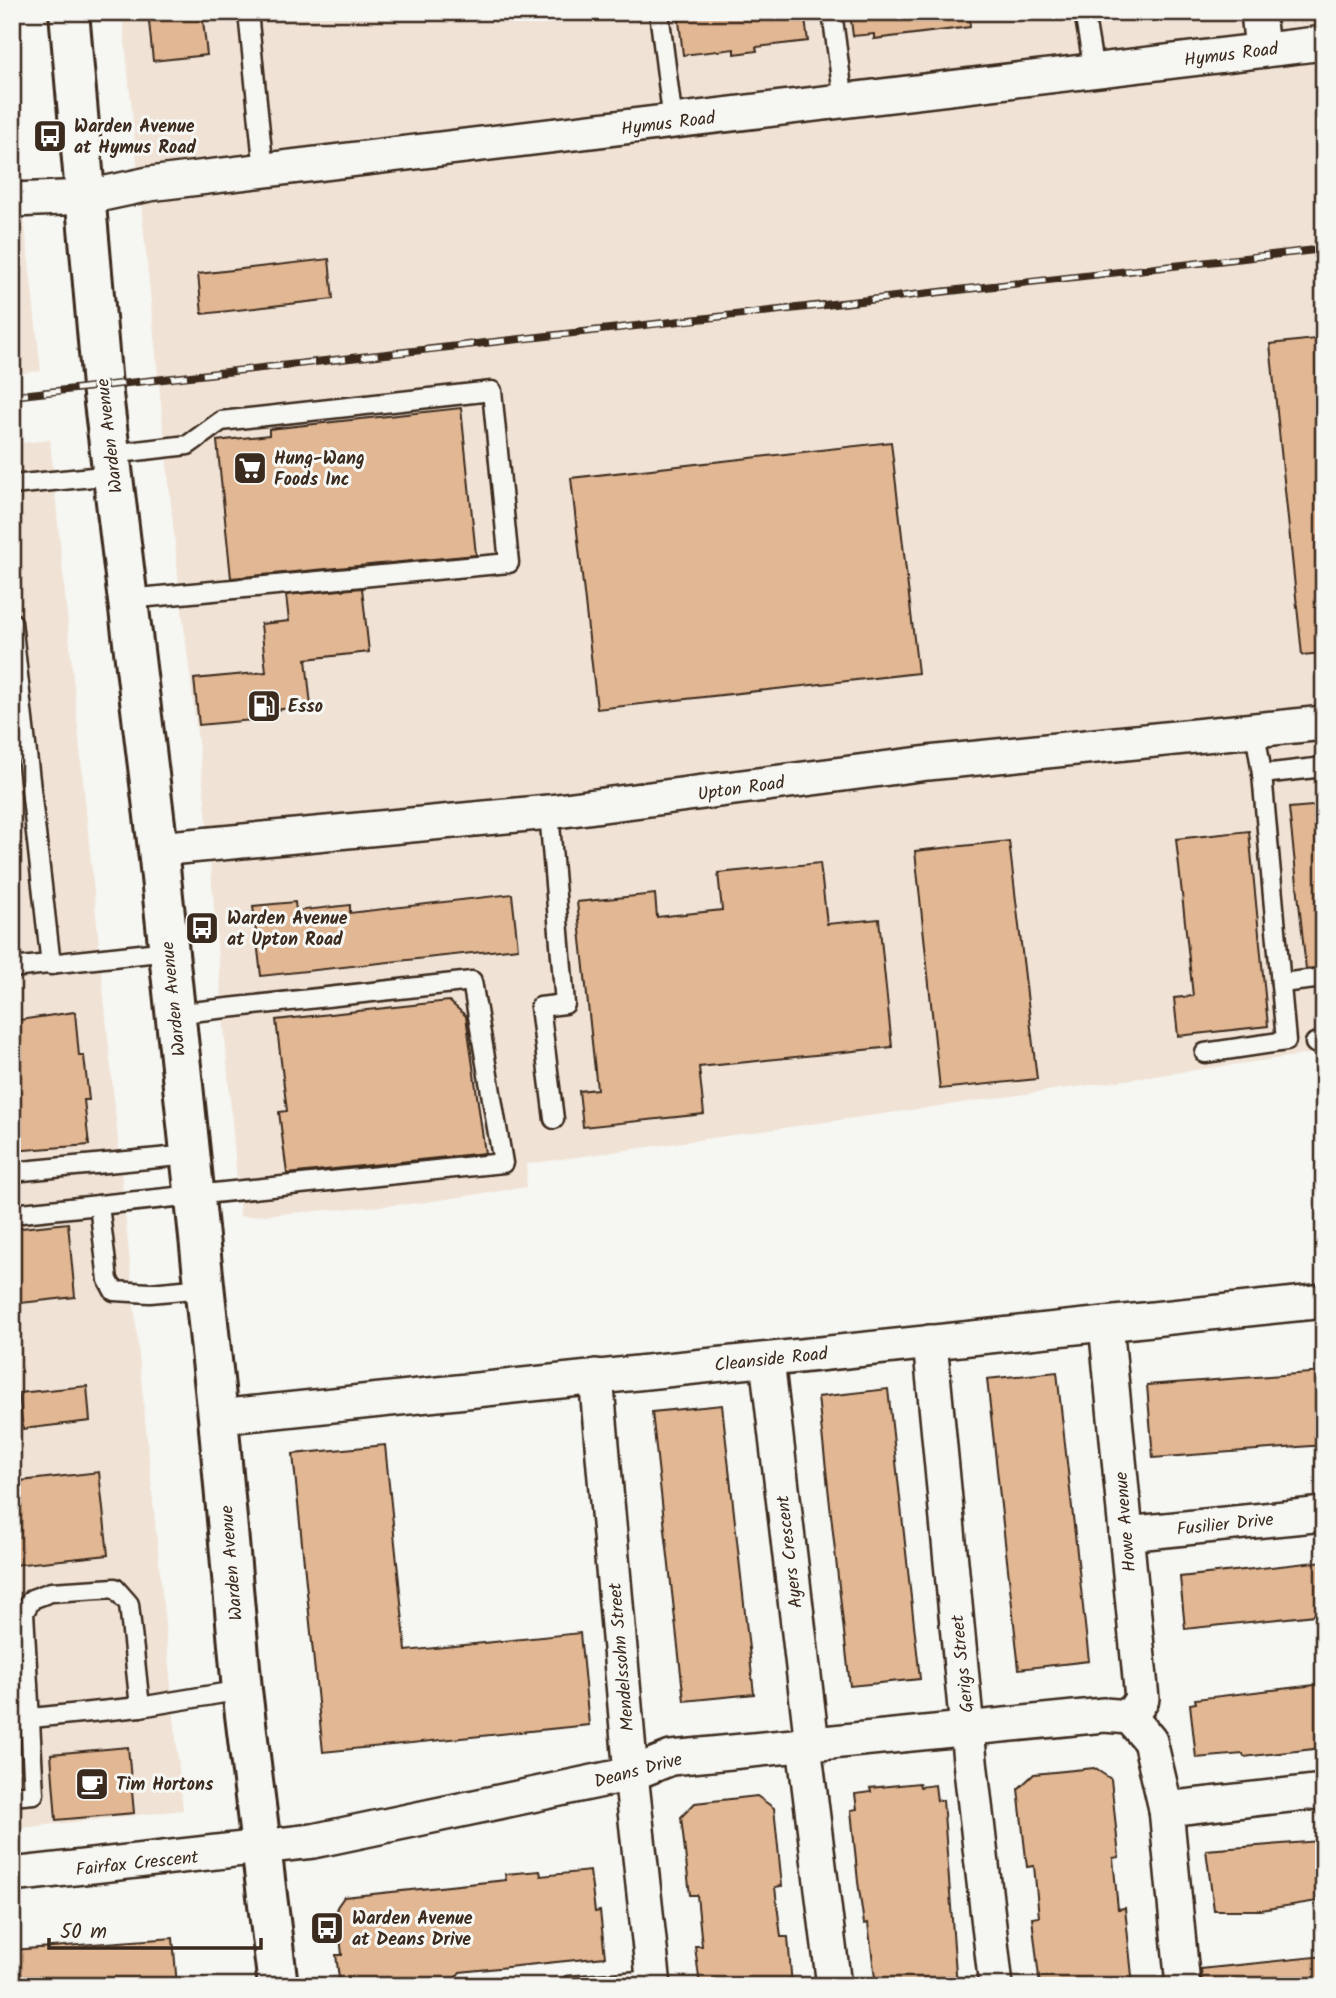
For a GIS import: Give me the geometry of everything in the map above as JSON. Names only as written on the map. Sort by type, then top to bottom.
[{"type":"main road","name":"Warden Avenue","points":[[69,12],[112,465],[158,849],[173,1014],[218,1417],[243,1690],[278,1986]]},
{"type":"street","points":[[1258,12],[1262,50]]},
{"type":"street","name":"Hymus Road","points":[[12,200],[88,197],[137,186],[1324,43]]},
{"type":"street","name":"Upton Road","points":[[158,849],[549,812],[928,763],[1324,723]]},
{"type":"street","name":"Cleanside Road","points":[[218,1417],[1324,1301]]},
{"type":"street","name":"Howe Avenue","points":[[1106,1324],[1142,1699],[1117,1716]]},
{"type":"street","name":"Gerigs Street","points":[[930,1342],[969,1728],[970,1761],[996,1986]]},
{"type":"street","name":"Ayers Crescent","points":[[767,1360],[834,1986]]},
{"type":"street","name":"Mendelssohn Street","points":[[596,1376],[631,1774],[654,1983]]},
{"type":"street","name":"Fusilier Drive","points":[[1126,1534],[1324,1514]]},
{"type":"street","points":[[1117,1716],[1150,1741],[1166,1809],[1183,1986]]},
{"type":"street","name":"Deans Drive","points":[[261,1848],[313,1841],[631,1774],[671,1758],[1117,1716]]},
{"type":"street","points":[[1166,1809],[1324,1791]]},
{"type":"street","name":"Fairfax Crescent","points":[[12,1875],[261,1848]]},
{"type":"lane","points":[[248,12],[264,172]]},
{"type":"lane","points":[[659,12],[673,122]]},
{"type":"lane","points":[[832,12],[844,102]]},
{"type":"lane","points":[[1084,12],[1094,71]]},
{"type":"lane","points":[[12,485],[112,465],[188,446],[221,421],[492,391],[509,563],[128,599]]},
{"type":"lane","points":[[12,622],[51,965]]},
{"type":"lane","points":[[1205,1054],[1286,1041],[1262,774],[1255,731]]},
{"type":"lane","points":[[1262,774],[1324,767]]},
{"type":"lane","points":[[549,812],[565,1004],[540,1007],[554,1118]]},
{"type":"lane","points":[[12,968],[168,951]]},
{"type":"lane","points":[[1281,983],[1324,978]]},
{"type":"lane","points":[[12,1214],[503,1163],[472,981],[173,1014]]},
{"type":"lane","points":[[12,1172],[190,1155]]},
{"type":"lane","points":[[100,1205],[108,1280],[114,1291],[150,1293],[204,1289]]},
{"type":"lane","points":[[12,1796],[34,1794],[20,1718],[24,1612],[32,1599],[51,1592],[115,1588],[129,1604],[140,1707]]},
{"type":"lane","points":[[20,1718],[140,1707],[243,1690]]},
{"type":"lane","name":"Mendelssohn Street","points":[[569,1986],[654,1983]]},
{"type":"shaded area","points":[[122,12],[1324,12],[1324,1052],[527,1164],[526,1187],[420,1203],[240,1217],[205,800],[179,585]]},
{"type":"shaded area","points":[[12,108],[41,371],[12,374]]},
{"type":"shaded area","points":[[50,440],[183,1810],[12,1829],[12,444]]},
{"type":"building","points":[[148,12],[202,12],[207,55],[153,61]]},
{"type":"building","points":[[678,12],[804,12],[808,41],[756,47],[757,51],[734,54],[734,49],[683,55]]},
{"type":"building","points":[[850,12],[969,12],[970,27],[874,39],[874,34],[853,36]]},
{"type":"building","points":[[329,259],[333,299],[202,314],[198,274]]},
{"type":"building","points":[[1324,338],[1324,653],[1302,655],[1270,344]]},
{"type":"building","points":[[461,408],[476,555],[231,578],[217,441],[269,435],[269,429]]},
{"type":"building","points":[[891,442],[918,673],[597,709],[571,478]]},
{"type":"building","points":[[362,588],[369,652],[306,659],[311,706],[274,710],[275,718],[199,725],[194,679],[266,672],[261,624],[289,621],[286,595]]},
{"type":"building","points":[[1324,805],[1324,967],[1306,969],[1289,808]]},
{"type":"building","points":[[1249,831],[1268,1026],[1178,1036],[1174,998],[1193,996],[1176,839]]},
{"type":"building","points":[[1009,841],[1037,1079],[940,1089],[915,851]]},
{"type":"building","points":[[820,863],[827,924],[879,919],[892,1047],[699,1067],[704,1114],[583,1127],[579,1091],[597,1089],[577,902],[655,894],[657,917],[722,910],[718,873]]},
{"type":"building","points":[[512,894],[518,948],[261,976],[253,906],[295,902],[296,911],[350,905],[350,913]]},
{"type":"building","points":[[449,1001],[466,1016],[485,1153],[287,1174],[279,1112],[287,1111],[276,1020]]},
{"type":"building","points":[[75,1012],[79,1056],[84,1056],[89,1100],[84,1100],[89,1145],[12,1151],[12,1021]]},
{"type":"building","points":[[68,1223],[75,1297],[12,1304],[12,1229]]},
{"type":"building","points":[[1057,1372],[1089,1661],[1019,1669],[987,1379]]},
{"type":"building","points":[[1324,1372],[1324,1445],[1153,1458],[1147,1385]]},
{"type":"building","points":[[87,1386],[90,1421],[23,1429],[19,1393]]},
{"type":"building","points":[[888,1389],[920,1679],[850,1686],[818,1397]]},
{"type":"building","points":[[722,1405],[754,1694],[684,1701],[652,1412]]},
{"type":"building","points":[[385,1445],[406,1651],[580,1633],[589,1725],[323,1752],[293,1454]]},
{"type":"building","points":[[99,1472],[108,1555],[14,1565],[12,1482]]},
{"type":"building","points":[[1324,1561],[1324,1614],[1185,1629],[1180,1577]]},
{"type":"building","points":[[1324,1684],[1322,1748],[1244,1757],[1243,1754],[1196,1758],[1190,1704],[1196,1703],[1195,1699]]},
{"type":"building","name":"Tim Hortons","points":[[128,1747],[134,1813],[56,1820],[51,1754]]},
{"type":"building","points":[[1094,1768],[1111,1779],[1119,1857],[1113,1858],[1118,1909],[1125,1908],[1133,1986],[1040,1986],[1032,1918],[1039,1917],[1034,1866],[1027,1867],[1018,1789],[1034,1774]]},
{"type":"building","points":[[919,1783],[920,1787],[935,1785],[937,1801],[943,1800],[957,1986],[876,1986],[868,1923],[864,1924],[858,1882],[851,1810],[857,1809],[855,1794],[871,1792],[870,1788]]},
{"type":"building","points":[[757,1796],[774,1808],[782,1886],[775,1887],[781,1937],[788,1937],[792,1986],[700,1986],[695,1946],[702,1946],[697,1895],[690,1895],[681,1817],[695,1803]]},
{"type":"building","points":[[1320,1841],[1324,1900],[1261,1910],[1214,1910],[1206,1850]]},
{"type":"building","points":[[540,1871],[541,1876],[590,1871],[595,1912],[600,1911],[605,1957],[460,1972],[449,1986],[340,1986],[336,1955],[342,1955],[337,1907],[344,1897],[506,1880],[505,1874]]},
{"type":"building","points":[[173,1938],[177,1986],[12,1986],[12,1950]]},
{"type":"building","points":[[1324,1956],[1324,1986],[1202,1986],[1201,1969]]},
{"type":"railway","points":[[12,396],[1324,249]]},
{"type":"place","name":"Warden Avenue at Hymus Road","points":[[50,136]]},
{"type":"place","name":"Hung-Wang Foods Inc","points":[[250,468]]},
{"type":"place","name":"Esso","points":[[264,706]]},
{"type":"place","name":"Warden Avenue at Upton Road","points":[[202,928]]},
{"type":"place","name":"Tim Hortons","points":[[92,1784]]},
{"type":"place","name":"Warden Avenue at Deans Drive","points":[[327,1928]]}]
